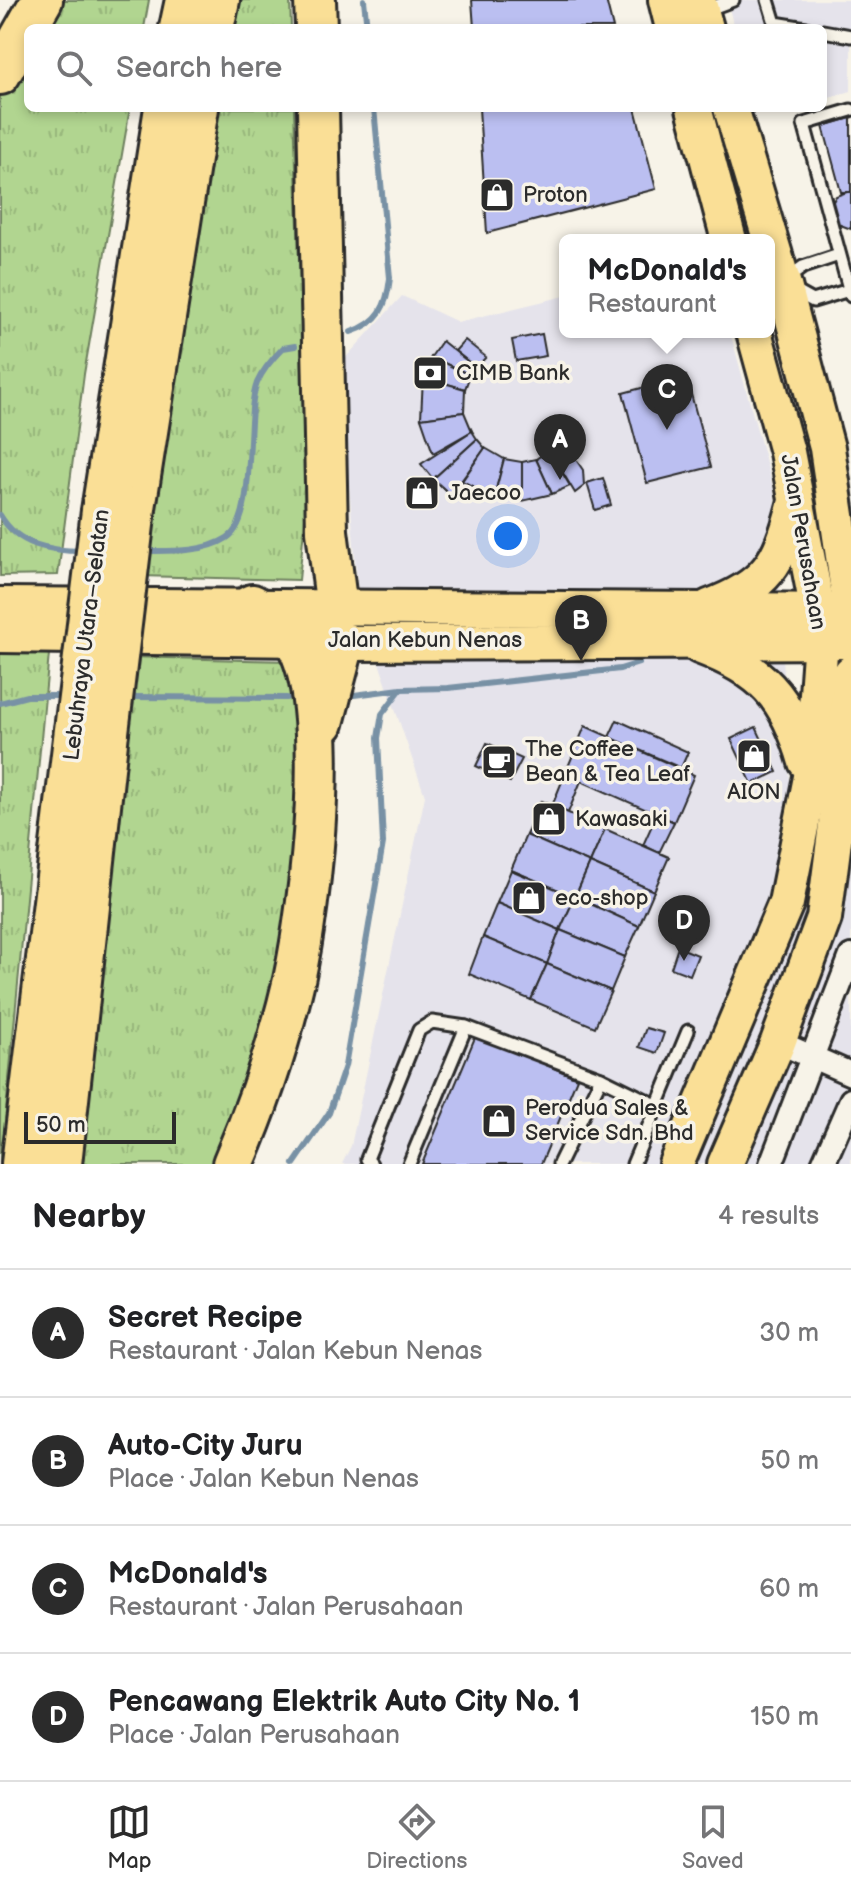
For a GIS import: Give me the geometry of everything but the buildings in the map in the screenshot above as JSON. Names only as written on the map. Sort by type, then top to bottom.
[{"type":"highway","points":[[28,24],[42,0]]},
{"type":"highway","points":[[181,24],[186,0]]},
{"type":"highway","points":[[214,24],[219,0]]},
{"type":"highway","points":[[315,0],[316,24]]},
{"type":"highway","points":[[0,74],[24,32]]},
{"type":"highway","name":"Lebuhraya Utara–Selatan","points":[[22,1164],[91,731],[165,112]]},
{"type":"highway","name":"Lebuhraya Utara–Selatan","points":[[119,510],[197,112]]},
{"type":"highway","points":[[233,1164],[249,1127],[294,980],[314,836],[315,750],[328,626],[318,112]]},
{"type":"highway","points":[[252,605],[278,619],[328,626]]},
{"type":"highway","name":"Lebuhraya Utara–Selatan","points":[[61,1164],[91,731]]},
{"type":"main road","points":[[666,0],[702,13]]},
{"type":"main road","points":[[695,112],[727,234]]},
{"type":"main road","name":"Jalan Perusahaan","points":[[732,112],[763,234]]},
{"type":"main road","name":"Jalan Perusahaan","points":[[676,1164],[786,903],[838,623],[827,448],[776,284]]},
{"type":"main road","name":"Jalan Perusahaan","points":[[756,338],[796,499],[838,623]]},
{"type":"main road","points":[[796,499],[786,541],[766,576],[689,626],[770,685],[795,724],[811,777]]},
{"type":"main road","name":"Jalan Kebun Nenas","points":[[0,605],[252,605],[328,626]]},
{"type":"main road","name":"Jalan Kebun Nenas","points":[[0,635],[328,626],[838,623]]},
{"type":"main road","points":[[725,1164],[778,1042],[824,918],[842,779],[851,673]]},
{"type":"street","points":[[771,1164],[851,956]]},
{"type":"street","points":[[778,1042],[851,1074]]},
{"type":"street","points":[[823,1164],[851,1100]]},
{"type":"lane","points":[[768,0],[775,23],[781,24]]},
{"type":"lane","points":[[827,32],[851,36]]},
{"type":"lane","points":[[776,284],[813,301],[850,293],[804,124],[851,110]]},
{"type":"lane","points":[[776,284],[803,267],[839,255]]},
{"type":"lane","points":[[371,1164],[367,1159],[419,1030],[432,1022],[466,1027],[601,1078],[658,1106]]},
{"type":"lane","points":[[409,1164],[466,1027]]},
{"type":"lane","points":[[633,1164],[688,1031]]},
{"type":"lane","points":[[559,1164],[601,1078]]},
{"type":"shaded area","points":[[727,0],[851,0],[851,91],[827,99],[827,24],[733,24]]},
{"type":"shaded area","points":[[402,296],[458,322],[559,297],[559,338],[732,338],[774,491],[791,802],[851,812],[851,1164],[342,1164],[351,1146],[425,796],[359,605],[339,365]]},
{"type":"green space","points":[[52,0],[149,0],[145,24],[39,24]]},
{"type":"green space","points":[[241,0],[290,0],[291,24],[236,24]]},
{"type":"green space","points":[[24,51],[24,112],[129,112],[84,374],[58,575],[0,576],[0,96]]},
{"type":"green space","points":[[218,112],[294,112],[307,497],[299,580],[140,576]]},
{"type":"green space","points":[[0,652],[49,654],[1,1164],[0,1164]]},
{"type":"green space","points":[[128,657],[290,661],[304,700],[292,931],[223,1164],[79,1164]]},
{"type":"waterway","points":[[364,0],[367,24]]},
{"type":"waterway","points":[[351,332],[368,324],[380,312],[387,297],[390,278],[374,112]]},
{"type":"waterway","points":[[142,551],[208,546],[227,538],[237,527],[247,490],[251,419],[257,383],[268,364],[283,348],[295,346]]},
{"type":"waterway","points":[[0,515],[16,534],[36,545],[83,551]]},
{"type":"waterway","points":[[294,1164],[329,1113],[345,1066],[383,843],[378,738],[382,714],[401,689],[448,688],[620,669],[639,663]]},
{"type":"waterway","points":[[354,695],[401,689]]},
{"type":"waterway","points":[[0,703],[27,696],[63,696]]},
{"type":"waterway","points":[[127,697],[287,698]]},
{"type":"place","name":"Proton","points":[[497,195]]},
{"type":"place","name":"CIMB Bank","points":[[430,373]]},
{"type":"place","name":"McDonald's","points":[[667,430]]},
{"type":"place","name":"Secret Recipe","points":[[560,480]]},
{"type":"place","name":"Jaecoo","points":[[422,493]]},
{"type":"place","name":"Auto-City Juru","points":[[581,661]]},
{"type":"place","name":"AION","points":[[754,756]]},
{"type":"place","name":"The Coffee Bean & Tea Leaf","points":[[499,762]]},
{"type":"place","name":"Kawasaki","points":[[549,819]]},
{"type":"place","name":"eco-shop","points":[[529,898]]},
{"type":"place","name":"Pencawang Elektrik Auto City No. 1","points":[[684,961]]},
{"type":"place","name":"Perodua Sales & Service Sdn. Bhd","points":[[499,1121]]}]
